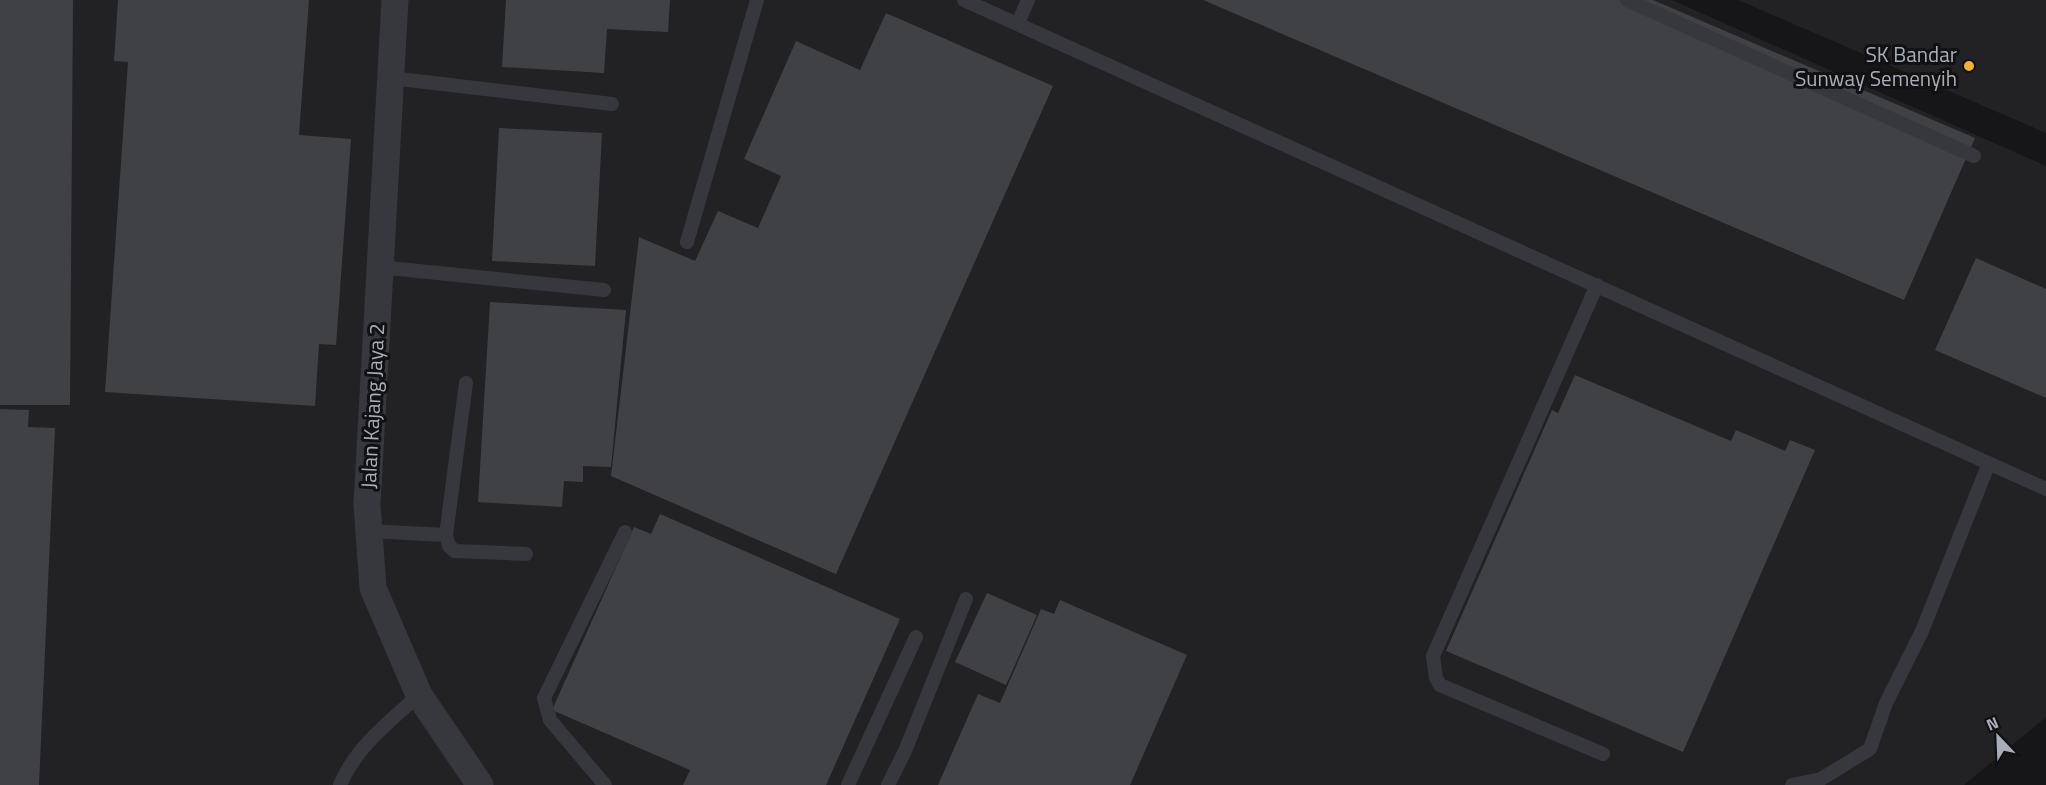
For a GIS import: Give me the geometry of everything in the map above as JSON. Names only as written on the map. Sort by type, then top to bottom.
[{"type":"street","name":"Jalan Kajang Jaya 2","points":[[395,0],[367,504],[373,588],[419,695],[480,785]]},
{"type":"lane","points":[[687,242],[757,0]]},
{"type":"lane","points":[[964,0],[2046,489]]},
{"type":"lane","points":[[1018,23],[1028,0]]},
{"type":"lane","points":[[1627,0],[1974,156]]},
{"type":"lane","points":[[391,78],[612,104]]},
{"type":"lane","points":[[379,267],[604,290]]},
{"type":"lane","points":[[1597,285],[1433,656],[1436,678],[1440,685],[1603,754]]},
{"type":"lane","points":[[466,383],[446,535],[449,546],[455,551],[526,554]]},
{"type":"lane","points":[[1792,785],[1821,779],[1870,749],[1886,704],[1922,631],[1989,463]]},
{"type":"lane","points":[[369,531],[446,535]]},
{"type":"lane","points":[[605,785],[550,720],[544,698],[625,532]]},
{"type":"lane","points":[[888,785],[905,751],[966,599]]},
{"type":"lane","points":[[848,785],[916,637]]},
{"type":"lane","points":[[340,785],[345,773],[369,741],[419,695]]},
{"type":"shaded area","points":[[0,0],[1672,0],[2046,166],[2046,717],[1964,785],[0,785]]},
{"type":"shaded area","name":"SK Bandar Sunway Semenyih","points":[[1738,0],[2046,0],[2046,133]]},
{"type":"building","points":[[0,0],[73,0],[70,405],[0,405]]},
{"type":"building","points":[[118,0],[309,0],[299,135],[351,139],[336,345],[319,344],[315,406],[105,392],[128,62],[114,61]]},
{"type":"building","points":[[506,0],[670,0],[668,32],[607,29],[604,73],[502,67]]},
{"type":"building","points":[[1203,0],[1653,0],[1975,138],[1904,300]]},
{"type":"building","points":[[886,13],[1053,86],[836,574],[611,476],[639,237],[695,261],[718,211],[758,228],[781,176],[744,159],[796,41],[860,70]]},
{"type":"building","points":[[499,128],[602,133],[595,266],[492,261]]},
{"type":"building","points":[[1976,258],[2046,289],[2046,398],[1935,350]]},
{"type":"building","points":[[490,302],[626,310],[611,467],[583,466],[583,482],[564,481],[562,507],[478,502]]},
{"type":"building","points":[[1575,375],[1731,441],[1736,430],[1785,451],[1790,440],[1815,450],[1683,752],[1446,651],[1552,410],[1558,413]]},
{"type":"building","points":[[0,409],[29,410],[28,427],[55,428],[39,785],[0,785]]},
{"type":"building","points":[[660,514],[900,619],[826,785],[683,785],[690,770],[552,710],[634,527],[651,534]]},
{"type":"building","points":[[987,593],[1037,615],[1006,685],[955,662]]},
{"type":"building","points":[[1060,600],[1187,655],[1130,785],[938,785],[978,694],[1000,703],[1041,609],[1054,614]]},
{"type":"place","name":"SK Bandar Sunway Semenyih","points":[[1969,66]]}]
